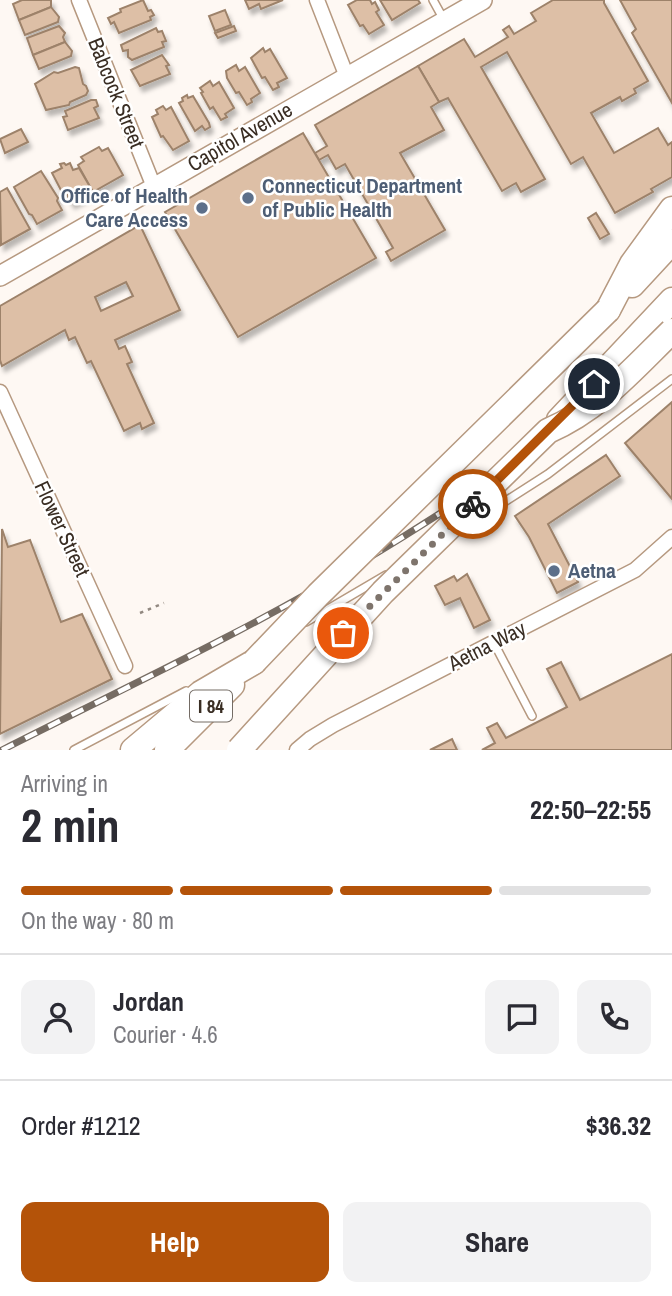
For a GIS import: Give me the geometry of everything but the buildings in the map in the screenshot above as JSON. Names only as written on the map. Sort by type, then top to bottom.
[{"type":"highway","points":[[608,310],[628,270],[672,209]]},
{"type":"highway","name":"I 84","points":[[167,750],[324,589],[608,310],[672,242]]},
{"type":"highway","name":"I 84","points":[[239,750],[376,599],[548,431],[672,300]]},
{"type":"highway","points":[[548,431],[575,418],[597,403],[672,331]]},
{"type":"highway","points":[[133,750],[201,693],[254,662]]},
{"type":"main road","name":"Capitol Avenue","points":[[0,276],[482,0]]},
{"type":"street","name":"Babcock Street","points":[[79,0],[154,187]]},
{"type":"street","points":[[317,0],[347,76]]},
{"type":"street","name":"Flower Street","points":[[0,392],[125,666]]},
{"type":"street","name":"Aetna Way","points":[[298,750],[324,729],[639,568],[672,537]]},
{"type":"lane","points":[[433,0],[444,21]]},
{"type":"lane","points":[[74,750],[157,708],[465,528],[548,474],[672,379]]},
{"type":"lane","points":[[494,643],[532,716]]},
{"type":"path","points":[[140,613],[164,603]]},
{"type":"railway","points":[[2,750],[268,615],[396,541],[558,433],[672,343]]},
{"type":"way so far","points":[[343,633],[473,504]]},
{"type":"place","name":"Connecticut Department of Public Health","points":[[248,198]]},
{"type":"place","name":"Office of Health Care Access","points":[[202,208]]},
{"type":"place","name":"Aetna","points":[[554,571]]},
{"type":"route","points":[[473,504],[594,384]]}]
